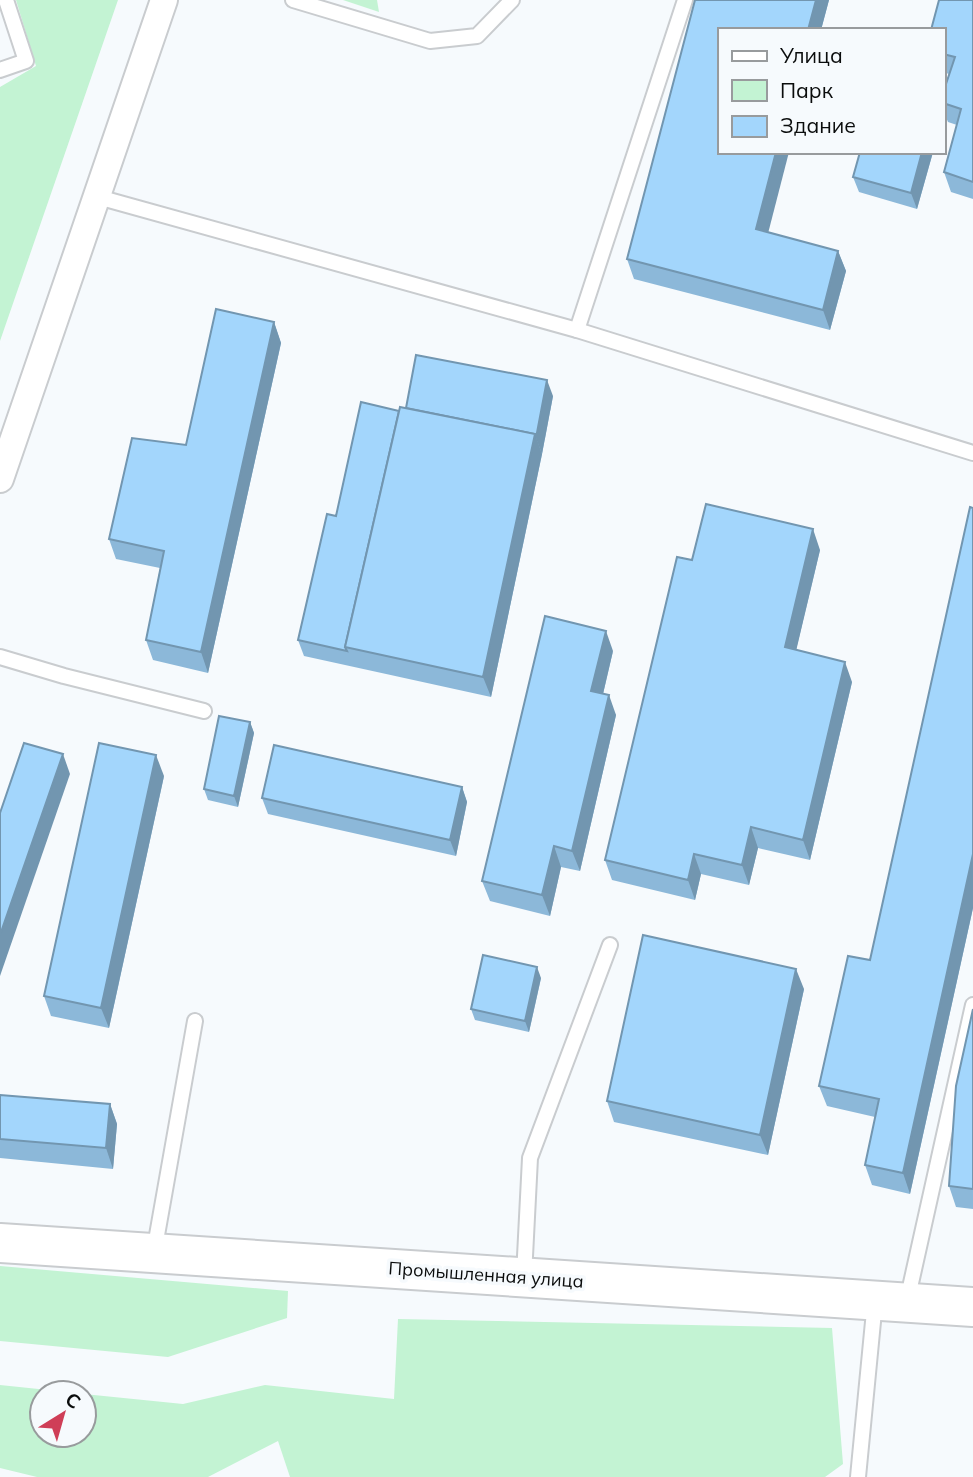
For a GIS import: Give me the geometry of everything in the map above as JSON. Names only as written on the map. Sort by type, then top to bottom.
[{"type":"street","points":[[0,479],[164,0]]},
{"type":"street","name":"Промышленная улица","points":[[0,1243],[973,1307]]},
{"type":"lane","points":[[0,69],[26,61],[6,0]]},
{"type":"lane","points":[[293,0],[430,41],[477,36],[512,0]]},
{"type":"lane","points":[[577,330],[685,0]]},
{"type":"lane","points":[[98,197],[577,330],[973,453]]},
{"type":"lane","points":[[0,657],[204,711]]},
{"type":"lane","points":[[524,1278],[530,1158],[610,945]]},
{"type":"lane","points":[[858,1477],[891,1302],[973,1005]]},
{"type":"lane","points":[[153,1254],[195,1021]]},
{"type":"green space","points":[[16,0],[118,0],[0,341],[0,87],[36,66]]},
{"type":"green space","points":[[343,0],[377,0],[379,12]]},
{"type":"green space","points":[[0,1266],[288,1291],[287,1318],[168,1357],[0,1341]]},
{"type":"green space","points":[[398,1319],[832,1328],[843,1464],[825,1477],[290,1477],[278,1441],[208,1477],[37,1477],[0,1468],[0,1385],[28,1388],[28,1449],[98,1449],[98,1395],[183,1404],[265,1385],[394,1399]]},
{"type":"building","points":[[695,0],[816,0],[809,28],[718,28],[718,154],[775,154],[756,229],[838,251],[823,310],[627,259]]},
{"type":"building","points":[[939,0],[973,0],[973,182],[944,172],[961,109],[945,104],[945,87],[955,57],[945,54],[945,28],[932,28]]},
{"type":"building","points":[[859,154],[921,154],[911,193],[853,177]]},
{"type":"building","points":[[216,309],[274,322],[201,652],[146,640],[164,551],[109,539],[132,438],[186,445]]},
{"type":"building","points":[[416,355],[547,380],[536,438],[535,434],[406,408]]},
{"type":"building","points":[[361,402],[399,411],[345,647],[347,651],[298,640],[327,514],[336,516]]},
{"type":"building","points":[[400,407],[535,434],[483,677],[345,647]]},
{"type":"building","points":[[706,504],[813,529],[785,647],[845,662],[803,840],[751,827],[742,865],[694,854],[688,880],[605,860],[677,557],[692,560]]},
{"type":"building","points":[[970,507],[973,508],[973,854],[903,1173],[865,1165],[879,1099],[819,1086],[848,956],[870,960]]},
{"type":"building","points":[[545,616],[606,631],[591,691],[609,695],[572,851],[554,846],[542,895],[482,881]]},
{"type":"building","points":[[219,716],[250,722],[234,796],[204,789]]},
{"type":"building","points":[[24,743],[63,754],[0,935],[0,813]]},
{"type":"building","points":[[99,743],[156,755],[101,1008],[44,996]]},
{"type":"building","points":[[274,745],[462,787],[450,840],[262,798]]},
{"type":"building","points":[[643,935],[796,969],[760,1135],[607,1101]]},
{"type":"building","points":[[483,955],[537,967],[525,1021],[471,1009]]},
{"type":"building","points":[[973,1009],[973,1189],[949,1186],[956,1086]]},
{"type":"building","points":[[0,1095],[110,1104],[106,1148],[0,1139]]}]
